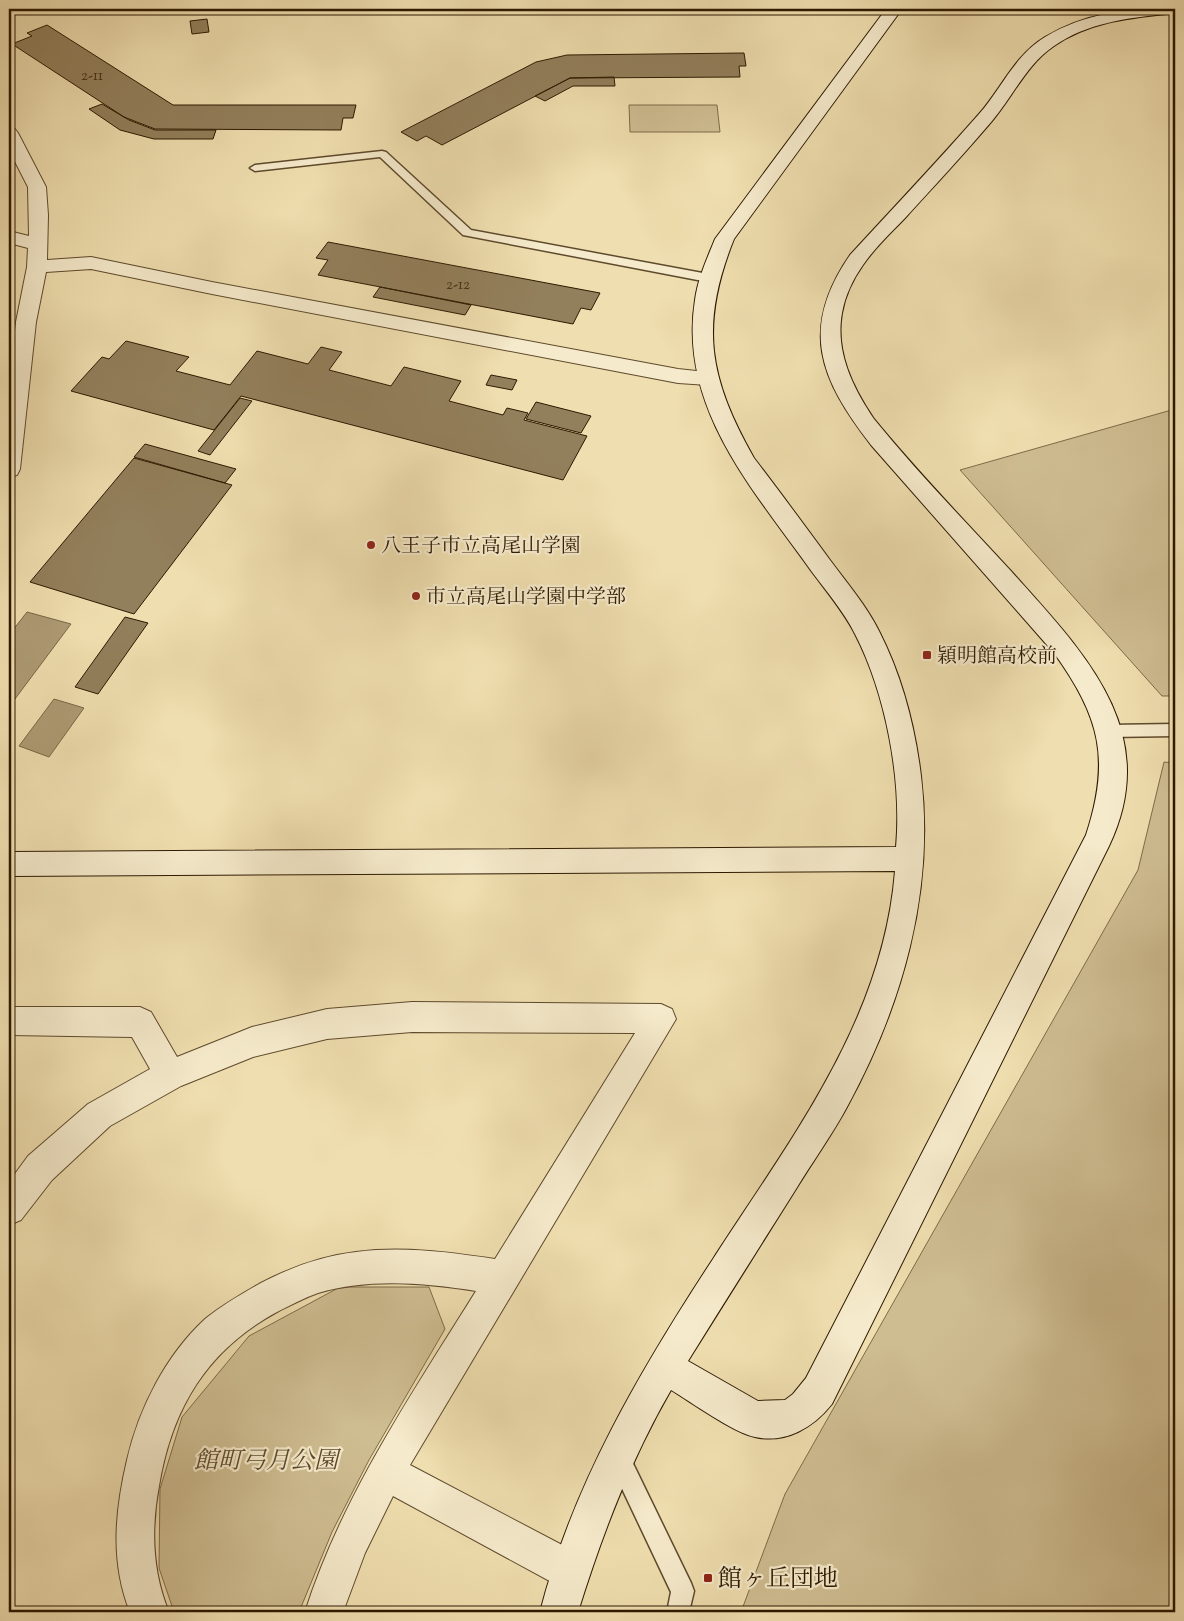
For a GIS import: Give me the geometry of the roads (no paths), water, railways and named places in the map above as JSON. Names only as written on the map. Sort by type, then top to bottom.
[{"type":"street","points":[[559,1612],[571,1571],[617,1455],[665,1367],[830,1106],[855,1060],[887,984],[898,945],[910,860],[908,774],[896,714],[880,656],[858,616],[742,456],[718,411],[708,378],[701,330],[708,278],[715,258],[734,225],[894,9]]},
{"type":"street","points":[[665,1367],[754,1419],[770,1421],[783,1419],[804,1411],[819,1391],[1099,837],[1108,814],[1114,760],[1109,731],[1094,691],[1063,646],[862,418],[837,372],[830,325],[832,310],[840,283],[857,259],[985,118],[1023,66],[1035,53],[1048,42],[1084,24],[1113,16],[1166,9]]},
{"type":"street","points":[[9,133],[37,187],[39,215],[36,268],[26,322],[9,469]]},
{"type":"street","points":[[9,237],[38,244]]},
{"type":"street","points":[[36,268],[91,263],[222,290],[678,376],[708,378]]},
{"type":"street","points":[[9,864],[910,860]]},
{"type":"street","points":[[9,1208],[40,1168],[99,1115],[170,1075],[252,1042],[327,1024],[412,1017],[661,1019],[385,1472],[349,1545],[324,1612]]},
{"type":"street","points":[[9,1021],[140,1022],[170,1075]]},
{"type":"street","points":[[149,1612],[136,1571],[134,1535],[138,1491],[147,1446],[168,1398],[199,1350],[236,1317],[286,1288],[334,1272],[384,1267],[434,1267],[504,1278]]},
{"type":"street","points":[[385,1472],[571,1571]]},
{"type":"lane","points":[[255,168],[382,154],[467,234],[708,278]]},
{"type":"lane","points":[[1109,731],[1175,730]]},
{"type":"lane","points":[[617,1455],[682,1591],[678,1612]]},
{"type":"place","name":"八王子市立高尾山学園","points":[[371,545]]},
{"type":"place","name":"市立高尾山学園中学部","points":[[416,596]]},
{"type":"place","name":"穎明館高校前","points":[[927,655]]},
{"type":"place","name":"館ヶ丘団地","points":[[708,1578]]},
{"type":"park label","name":"館町弓月公園","points":[[266,1460]]}]
